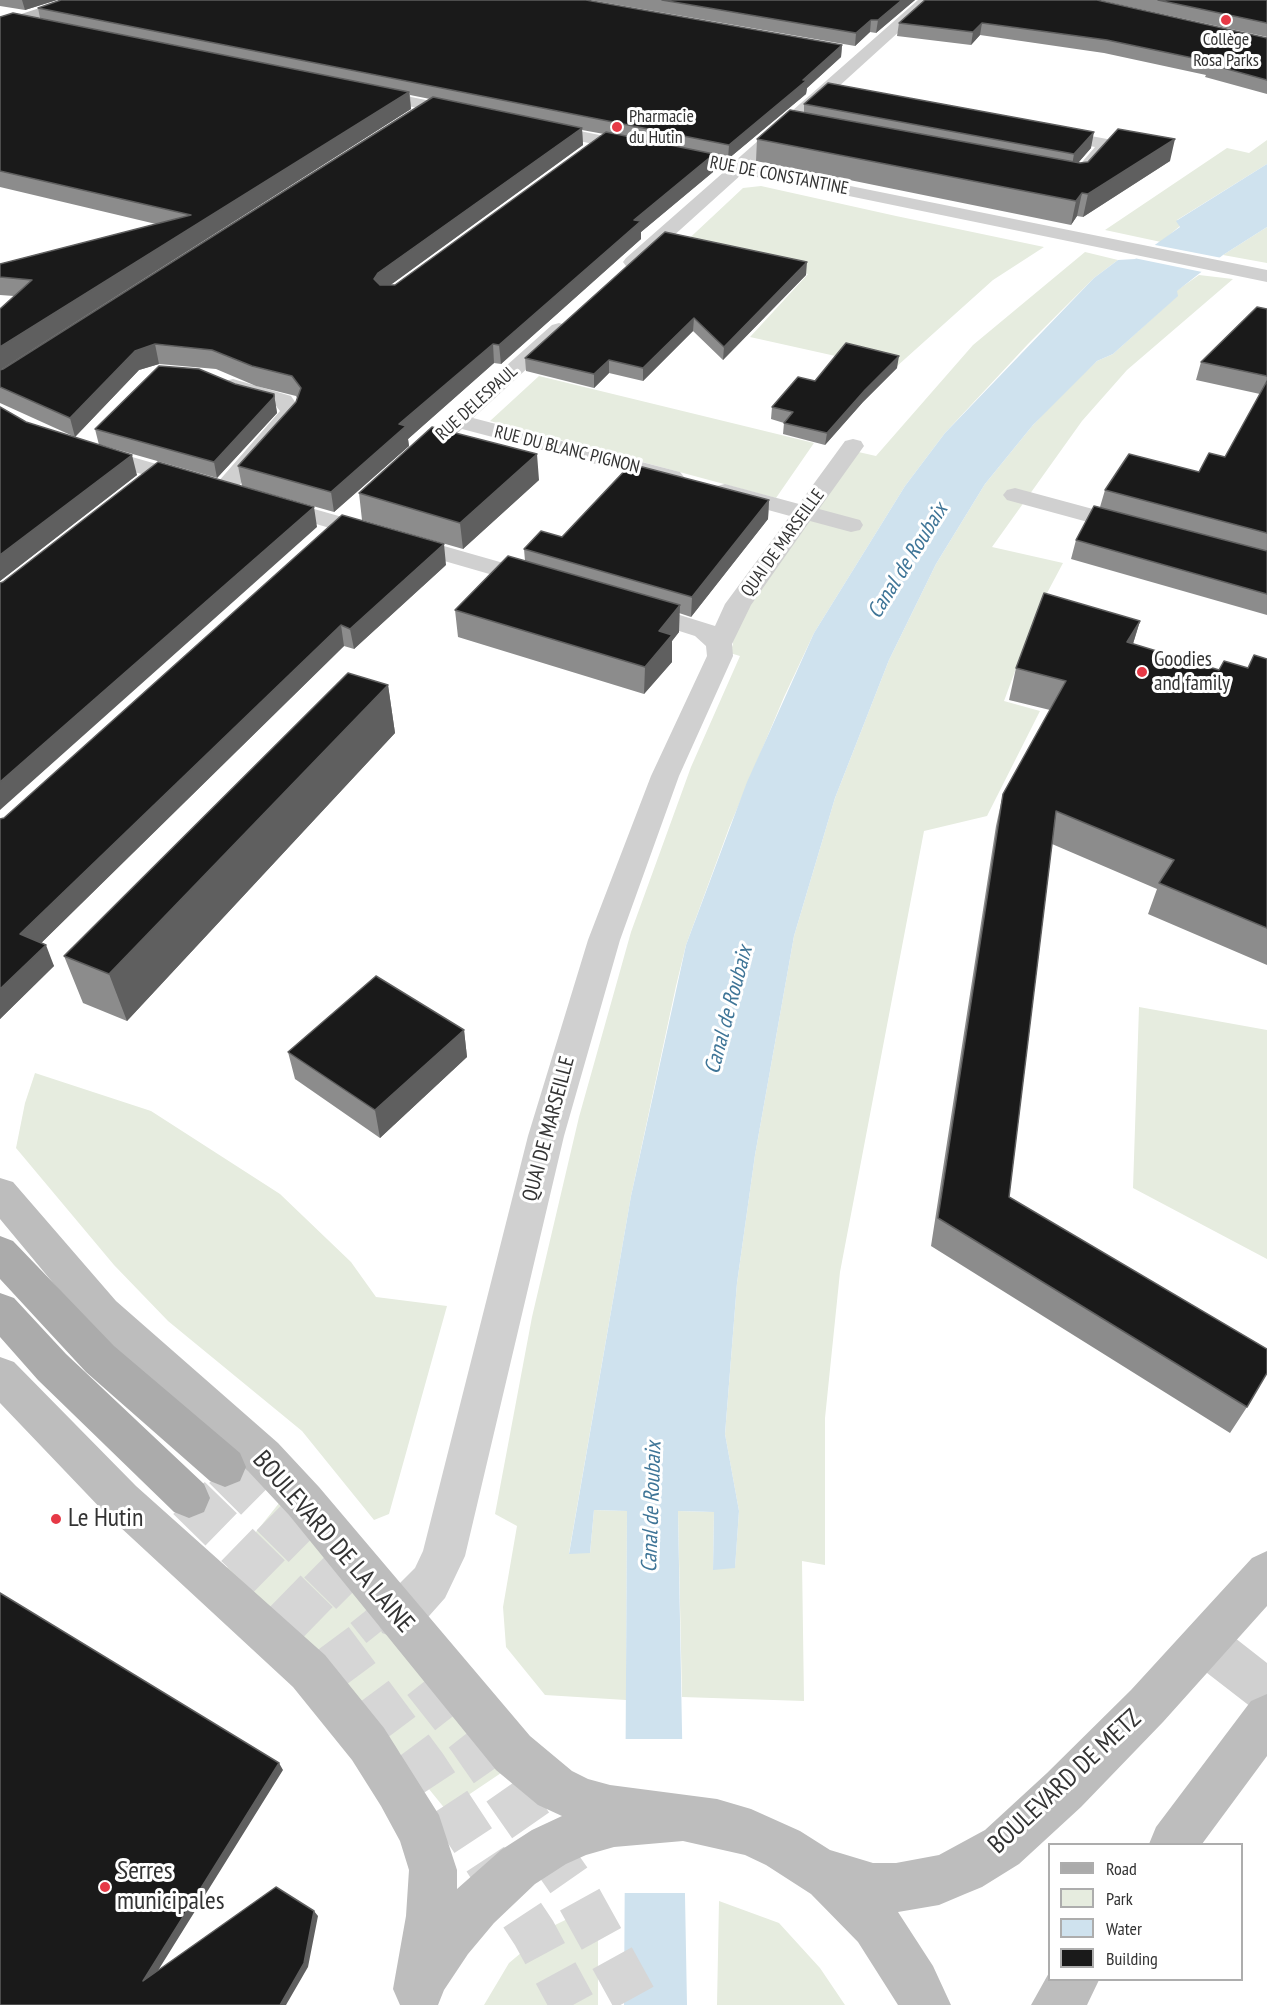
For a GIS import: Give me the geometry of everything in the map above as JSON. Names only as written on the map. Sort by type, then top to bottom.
[{"type":"main road","points":[[5,22],[78,0]]},
{"type":"main road","name":"BOULEVARD DE LA LAINE","points":[[0,1193],[102,1313],[263,1457],[304,1501],[513,1753],[555,1788],[582,1816]]},
{"type":"main road","points":[[0,1252],[42,1300],[100,1359],[225,1467]]},
{"type":"main road","points":[[0,1310],[52,1367],[189,1498]]},
{"type":"main road","points":[[0,1375],[120,1500],[309,1671],[368,1744],[398,1789],[422,1832],[433,1870],[431,1916],[415,1997]]},
{"type":"main road","name":"BOULEVARD DE METZ","points":[[815,1868],[851,1883],[873,1888],[896,1888],[939,1880],[965,1870],[1002,1847],[1064,1790],[1205,1643],[1267,1573]]},
{"type":"main road","points":[[1174,1843],[1267,1717]]},
{"type":"main road","points":[[415,1997],[450,1936],[489,1891],[582,1816],[631,1820],[666,1817],[700,1820],[734,1827],[783,1848],[815,1868],[846,1893],[876,1924],[915,1984],[925,2005]]},
{"type":"main road","points":[[1057,2005],[1073,1981]]},
{"type":"street","points":[[616,276],[736,167],[825,92],[927,0]]},
{"type":"street","points":[[5,22],[42,27]]},
{"type":"street","points":[[846,51],[866,55]]},
{"type":"street","points":[[346,88],[478,115]]},
{"type":"street","points":[[825,92],[848,96]]},
{"type":"street","points":[[412,119],[432,106]]},
{"type":"street","name":"RUE DE CONSTANTINE","points":[[523,124],[1267,276]]},
{"type":"street","points":[[787,125],[809,129]]},
{"type":"street","points":[[1030,129],[1107,144],[1076,179],[1065,177]]},
{"type":"street","points":[[587,153],[603,141]]},
{"type":"street","name":"RUE DELESPAUL","points":[[394,477],[572,317]]},
{"type":"street","points":[[212,378],[247,393],[283,401],[290,405],[291,412],[241,495]]},
{"type":"street","name":"RUE DU BLANC PIGNON","points":[[457,422],[851,525]]},
{"type":"street","points":[[80,442],[149,479],[350,517],[559,587]]},
{"type":"street","name":"QUAI DE MARSEILLE","points":[[398,1617],[430,1583],[442,1556],[465,1474],[508,1282],[575,1034],[634,855],[665,776],[720,656],[707,635],[738,604],[853,446]]},
{"type":"street","points":[[1015,495],[1153,533]]},
{"type":"street","points":[[318,546],[350,517]]},
{"type":"street","points":[[615,603],[707,635]]},
{"type":"street","points":[[1205,1643],[1267,1691]]},
{"type":"green space","points":[[1267,140],[1267,164],[1177,220],[1180,226],[1161,242],[1105,230],[1227,148],[1249,153]]},
{"type":"green space","points":[[761,186],[1044,247],[993,280],[896,367],[840,357],[750,337],[808,274],[680,247],[743,188]]},
{"type":"green space","points":[[1267,227],[1267,263],[1223,255]]},
{"type":"green space","points":[[1085,252],[1118,260],[1094,278],[1028,344],[945,433],[905,486],[814,633],[784,697],[729,828],[686,945],[676,986],[631,1196],[569,1553],[590,1553],[594,1510],[627,1511],[626,1700],[545,1695],[506,1647],[503,1607],[517,1526],[495,1514],[532,1317],[579,1117],[631,932],[691,767],[740,656],[730,653],[733,644],[730,634],[854,451],[876,456],[973,345]]},
{"type":"green space","points":[[1199,275],[1233,279],[1127,370],[1082,421],[992,547],[1063,563],[1037,612],[1004,701],[1040,711],[987,816],[924,831],[840,1272],[825,1418],[825,1565],[802,1561],[804,1701],[682,1697],[678,1511],[714,1512],[713,1569],[735,1567],[739,1511],[725,1434],[737,1283],[755,1155],[794,936],[835,798],[889,660],[936,564],[985,484],[1033,425],[1065,391],[1097,361],[1113,354],[1177,296],[1176,291]]},
{"type":"green space","points":[[539,376],[814,443],[776,498],[490,421]]},
{"type":"green space","points":[[1139,1007],[1267,1030],[1267,1259],[1133,1188]]},
{"type":"green space","points":[[35,1073],[151,1111],[280,1194],[351,1262],[376,1297],[447,1306],[389,1514],[374,1520],[302,1431],[168,1321],[114,1265],[16,1148],[25,1103]]},
{"type":"green space","points":[[284,1497],[504,1771],[446,1810],[337,1676],[223,1573]]},
{"type":"green space","points":[[719,1901],[779,1923],[820,1968],[845,2005],[717,2005]]},
{"type":"green space","points":[[598,1904],[598,2005],[484,2005],[509,1963],[553,1926]]},
{"type":"water","name":"Canal de Roubaix","points":[[1267,164],[1267,227],[1223,255],[1177,291],[1178,296],[1113,354],[1097,361],[1033,425],[985,484],[936,564],[889,660],[835,798],[794,936],[755,1155],[737,1283],[725,1434],[739,1511],[735,1568],[713,1570],[714,1512],[678,1511],[687,2005],[624,2005],[627,1511],[594,1510],[590,1553],[569,1554],[631,1196],[686,945],[747,782],[814,633],[905,486],[945,433],[1094,278],[1118,260],[1135,259],[1180,227],[1176,221]]},
{"type":"pier","points":[[1150,244],[1222,258],[1207,273],[1129,257]]},
{"type":"pier","points":[[623,1739],[686,1739],[688,1893],[622,1893]]},
{"type":"building","points":[[61,0],[586,0],[842,45],[803,80],[807,80],[729,145],[38,8]]},
{"type":"building","points":[[662,0],[902,0],[878,20],[871,20],[856,33]]},
{"type":"building","points":[[925,0],[1097,0],[1267,38],[1267,80],[1209,64],[1212,62],[1107,40],[982,23],[973,32],[899,23]]},
{"type":"building","points":[[1158,0],[1267,0],[1267,23]]},
{"type":"building","points":[[13,13],[409,92],[0,347],[0,309],[32,280],[0,277],[0,264],[191,215],[0,171],[0,17]]},
{"type":"building","points":[[828,83],[1094,132],[1074,154],[804,104]]},
{"type":"building","points":[[433,97],[582,128],[378,273],[374,279],[380,285],[395,285],[606,132],[714,154],[634,220],[641,221],[499,345],[493,344],[399,424],[406,426],[331,492],[238,466],[296,402],[301,388],[292,376],[252,366],[212,350],[155,344],[135,351],[70,418],[0,387],[0,370]]},
{"type":"building","points":[[790,110],[1080,163],[1088,162],[1118,129],[1175,139],[1088,194],[1082,193],[1076,201],[757,139]]},
{"type":"building","points":[[665,232],[807,262],[724,347],[694,318],[643,368],[609,360],[594,374],[525,358]]},
{"type":"building","points":[[1257,307],[1267,309],[1267,376],[1201,362]]},
{"type":"building","points":[[846,343],[899,356],[827,433],[784,423],[793,412],[772,407],[798,377],[815,381]]},
{"type":"building","points":[[159,366],[199,369],[235,384],[274,394],[274,397],[214,462],[95,429]]},
{"type":"building","points":[[1267,381],[1267,533],[1105,490],[1129,454],[1199,472],[1209,453],[1225,457]]},
{"type":"building","points":[[0,407],[26,422],[132,455],[0,555]]},
{"type":"building","points":[[432,427],[537,454],[460,523],[359,493]]},
{"type":"building","points":[[158,462],[314,507],[0,782],[0,583]]},
{"type":"building","points":[[631,464],[769,500],[692,597],[524,549],[541,531],[562,537]]},
{"type":"building","points":[[1094,506],[1267,551],[1267,594],[1076,540]]},
{"type":"building","points":[[342,515],[444,544],[350,629],[341,625],[20,934],[46,945],[0,989],[0,819],[4,818]]},
{"type":"building","points":[[508,556],[680,605],[659,631],[672,635],[645,667],[455,610]]},
{"type":"building","points":[[1044,593],[1140,621],[1127,642],[1219,670],[1224,661],[1248,668],[1254,655],[1267,659],[1267,928],[1159,883],[1174,860],[1056,811],[1009,1197],[1267,1349],[1267,1373],[1247,1407],[938,1218],[1003,794],[1066,681],[1016,668]]},
{"type":"building","points":[[348,673],[388,685],[109,974],[64,956]]},
{"type":"building","points":[[376,976],[464,1030],[375,1110],[288,1052]]},
{"type":"building","name":"Serres municipales","points":[[0,1593],[279,1763],[143,1981],[276,1887],[314,1911],[304,1963],[280,2005],[0,2005]]},
{"type":"tunnel","points":[[225,1467],[368,1609],[384,1629]]},
{"type":"tunnel","points":[[189,1498],[320,1626],[424,1766],[534,1933],[573,2005]]},
{"type":"tunnel","points":[[425,1681],[469,1737],[570,1882],[638,2005]]},
{"type":"place","name":"Collège Rosa Parks","points":[[1226,20]]},
{"type":"place","name":"Pharmacie du Hutin","points":[[617,127]]},
{"type":"place","name":"Goodies and family","points":[[1142,672]]},
{"type":"place","name":"Le Hutin","points":[[56,1519]]},
{"type":"place","name":"Serres municipales","points":[[105,1887]]}]
